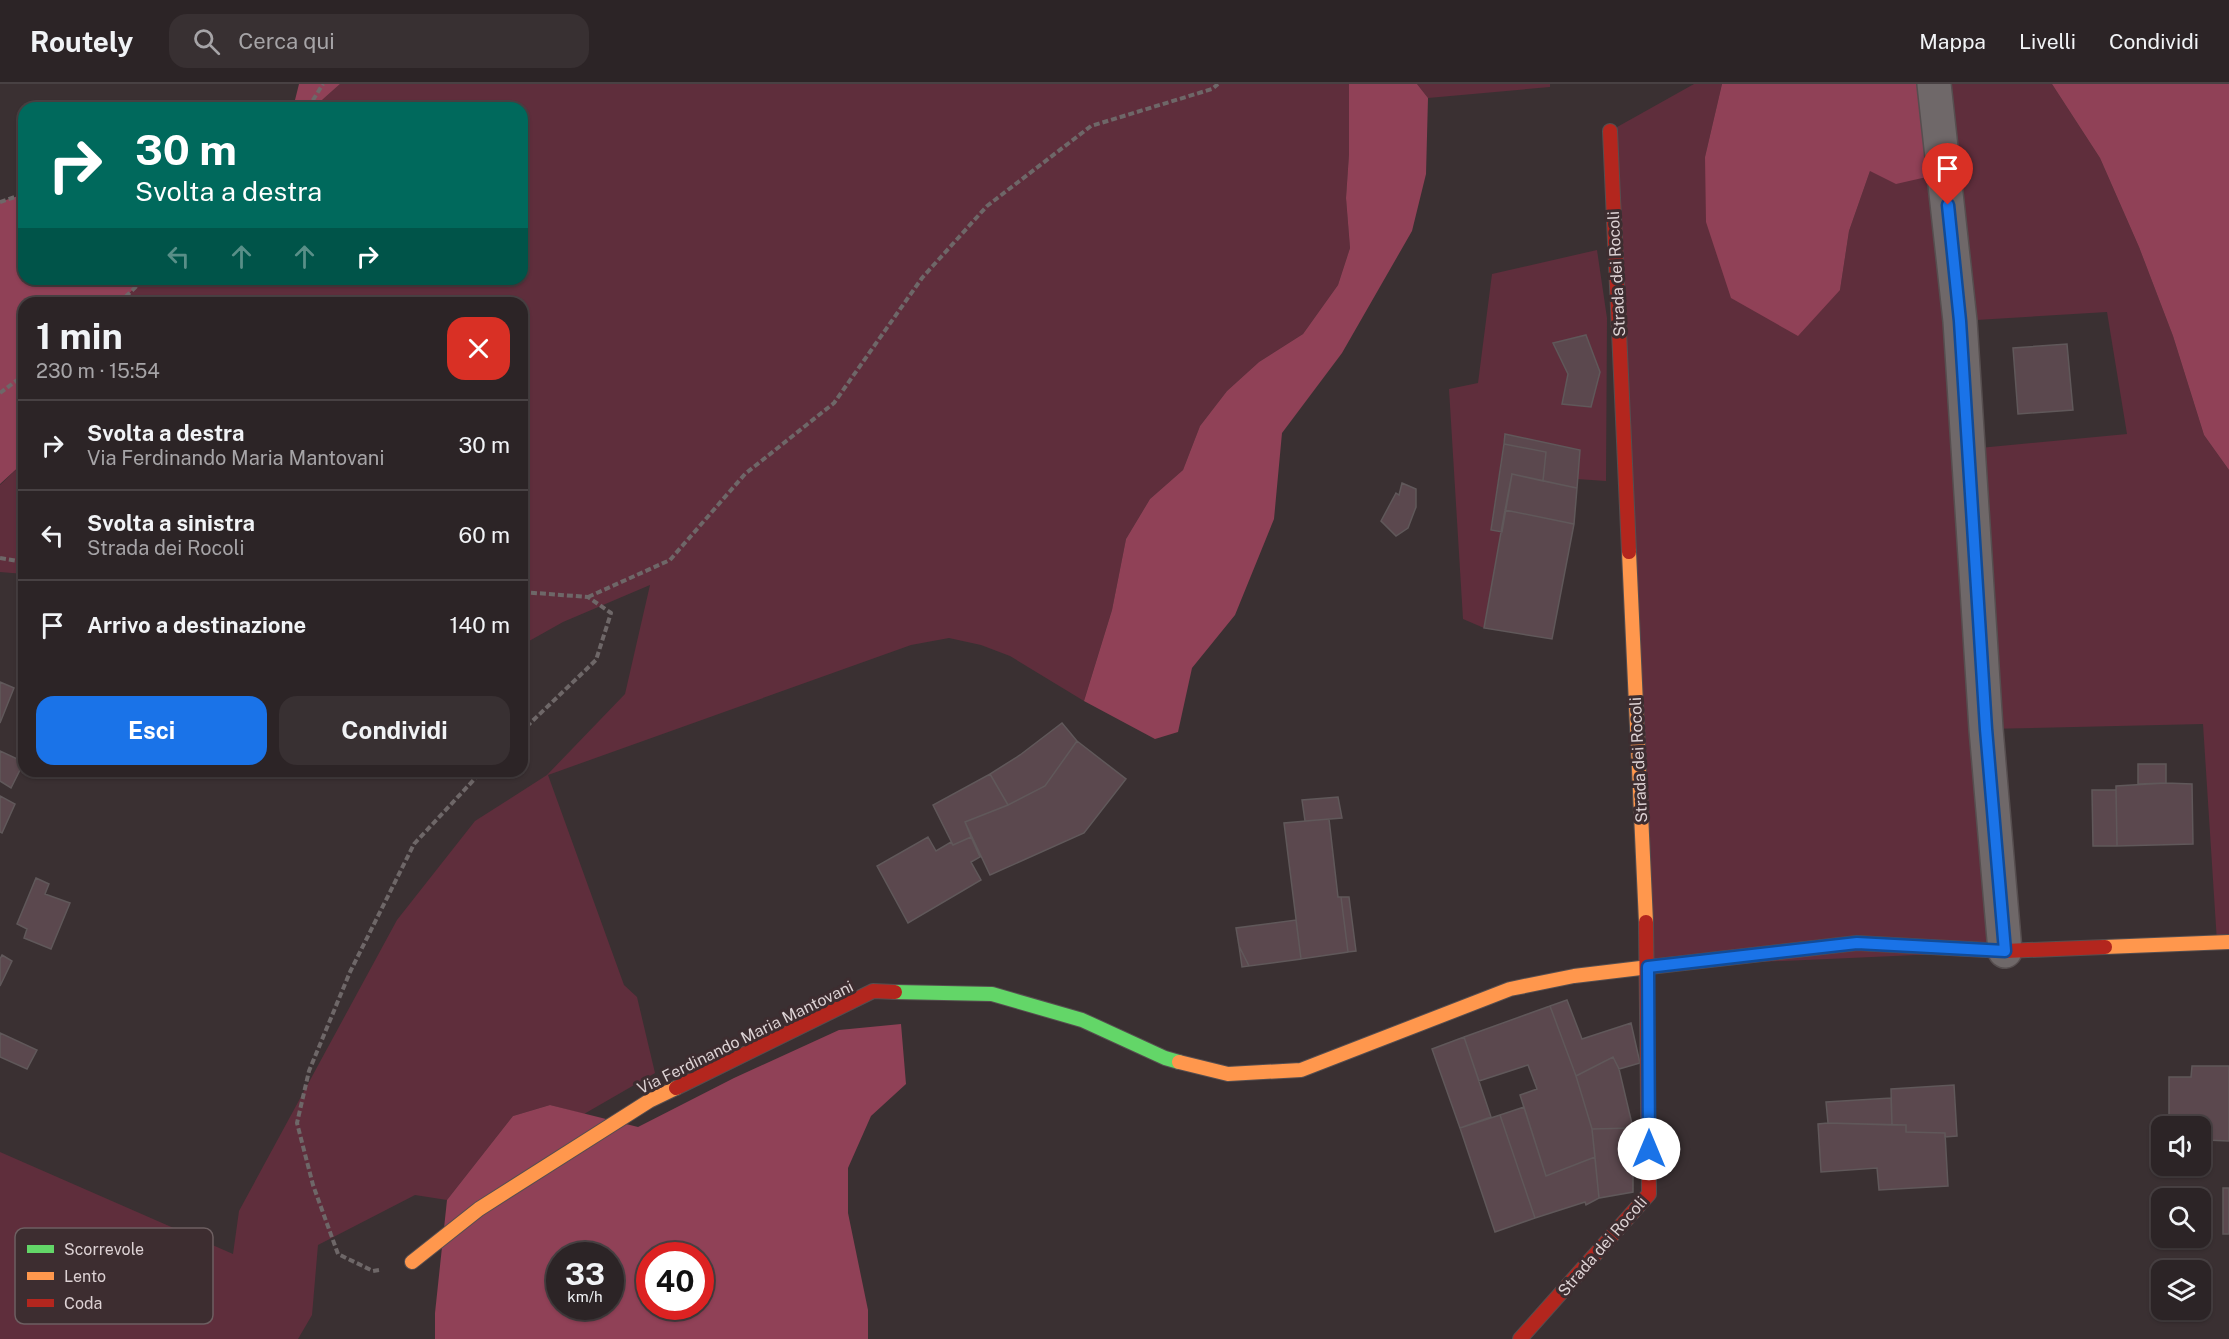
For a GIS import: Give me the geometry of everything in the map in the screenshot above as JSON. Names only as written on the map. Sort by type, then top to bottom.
[{"type":"street","points":[[1934,84],[1960,321],[1986,729],[2005,951]]},
{"type":"street","name":"Strada dei Rocoli","points":[[1520,1339],[1649,1194],[1648,967],[1610,131]]},
{"type":"street","name":"Via Ferdinando Maria Mantovani","points":[[412,1262],[479,1209],[650,1101],[873,991],[992,994],[1082,1020],[1165,1058],[1228,1074],[1300,1070],[1510,989],[1574,976],[1857,943],[2005,951],[2229,942]]},
{"type":"path","points":[[312,102],[323,84]]},
{"type":"path","points":[[528,592],[588,597],[670,560],[745,474],[834,404],[922,278],[987,206],[1091,126],[1212,89],[1218,84]]},
{"type":"path","points":[[0,202],[18,196]]},
{"type":"path","points":[[125,297],[138,285]]},
{"type":"path","points":[[0,393],[18,380]]},
{"type":"path","points":[[0,558],[18,561]]},
{"type":"path","points":[[528,725],[596,660],[611,613],[588,597]]},
{"type":"path","points":[[412,1262],[373,1271],[338,1254],[313,1185],[297,1124],[309,1071],[350,972],[414,844],[476,777]]},
{"type":"shaded area","points":[[299,84],[340,84],[320,102],[294,102]]},
{"type":"shaded area","points":[[340,84],[1349,84],[1349,154],[1346,198],[1350,248],[1338,285],[1303,334],[1259,362],[1227,391],[1200,426],[1183,470],[1150,499],[1126,539],[1112,610],[1084,701],[1010,656],[981,645],[949,638],[911,645],[548,775],[624,985],[637,997],[655,1073],[584,1114],[550,1105],[513,1116],[447,1200],[415,1195],[318,1245],[312,1315],[298,1339],[0,1339],[0,1152],[174,1228],[15,1228],[15,1324],[213,1324],[213,1245],[233,1254],[239,1211],[397,920],[475,821],[547,775],[625,694],[650,585],[563,622],[528,642],[528,297],[125,297],[138,285],[528,285],[528,102],[320,102]]},
{"type":"shaded area","points":[[1349,84],[1417,84],[1428,98],[1426,174],[1412,231],[1342,353],[1282,433],[1274,519],[1235,615],[1192,668],[1178,732],[1155,739],[1084,701],[1112,610],[1126,539],[1150,499],[1183,470],[1200,426],[1227,391],[1259,362],[1303,334],[1338,285],[1350,248],[1346,198],[1349,154]]},
{"type":"shaded area","points":[[1417,84],[1550,84],[1550,87],[1428,98]]},
{"type":"shaded area","points":[[1694,84],[1722,84],[1705,157],[1840,290],[1849,231],[1870,171],[1941,84],[2052,84],[2100,158],[2139,247],[2173,336],[2204,435],[2229,470],[2229,942],[2217,942],[2203,724],[1986,729],[2005,951],[1648,967],[1610,131]],"holes":[[[2107,312],[2127,434],[1969,449],[1960,321]]]},
{"type":"shaded area","points":[[1722,84],[1941,84],[1931,176],[1896,184],[1870,171],[1849,231],[1840,290],[1798,336],[1731,298],[1706,222],[1705,157]]},
{"type":"shaded area","points":[[2052,84],[2229,84],[2229,470],[2204,435],[2173,336],[2139,247],[2100,158]]},
{"type":"shaded area","points":[[18,196],[18,285],[138,285],[125,297],[18,297],[18,468],[0,484],[0,202]]},
{"type":"shaded area","points":[[1597,250],[1607,318],[1606,481],[1577,479],[1505,434],[1491,529],[1502,532],[1484,628],[1463,619],[1449,389],[1478,383],[1492,274]],"holes":[[[1586,335],[1600,372],[1591,407],[1562,404],[1568,374],[1553,343]]]},
{"type":"shaded area","points":[[18,468],[18,574],[0,572],[0,485]]},
{"type":"shaded area","points":[[901,1024],[906,1084],[871,1116],[848,1168],[848,1213],[868,1310],[868,1339],[435,1339],[435,1313],[447,1200],[513,1116],[550,1105],[638,1127],[734,1078],[839,1030]]},
{"type":"building","points":[[1586,335],[1600,372],[1591,407],[1562,404],[1568,374],[1553,343]]},
{"type":"building","points":[[2067,344],[2073,410],[2018,414],[2013,348]]},
{"type":"building","points":[[1505,434],[1580,450],[1577,488],[1543,481],[1546,452],[1504,444]]},
{"type":"building","points":[[1504,444],[1546,452],[1543,481],[1512,474],[1502,532],[1491,530]]},
{"type":"building","points":[[1512,474],[1577,488],[1574,524],[1505,510]]},
{"type":"building","points":[[1402,483],[1416,489],[1416,507],[1408,528],[1396,536],[1381,521],[1396,493],[1399,495]]},
{"type":"building","points":[[1505,510],[1574,524],[1552,639],[1484,628]]},
{"type":"building","points":[[0,682],[14,688],[0,723]]},
{"type":"building","points":[[1062,723],[1077,741],[1045,786],[1008,805],[990,774],[1020,755]]},
{"type":"building","points":[[1077,741],[1126,779],[1084,833],[990,875],[965,822],[1008,805],[1045,786]]},
{"type":"building","points":[[0,751],[18,759],[18,774],[11,788],[0,781]]},
{"type":"building","points":[[2138,764],[2166,764],[2166,783],[2138,784]]},
{"type":"building","points":[[990,774],[1008,805],[965,822],[971,837],[953,845],[933,805]]},
{"type":"building","points":[[2192,784],[2193,844],[2117,846],[2116,786]]},
{"type":"building","points":[[2092,790],[2116,790],[2117,846],[2093,846]]},
{"type":"building","points":[[0,796],[15,804],[2,833],[0,832]]},
{"type":"building","points":[[1338,797],[1342,818],[1305,821],[1302,800]]},
{"type":"building","points":[[1329,819],[1338,897],[1341,897],[1348,952],[1301,959],[1284,823]]},
{"type":"building","points":[[928,837],[936,851],[951,842],[953,845],[971,837],[980,857],[971,862],[981,880],[908,923],[877,866]]},
{"type":"building","points":[[36,878],[49,884],[45,894],[70,903],[51,949],[24,938],[27,929],[17,924]]},
{"type":"building","points":[[1341,897],[1349,897],[1356,951],[1348,952]]},
{"type":"building","points":[[1296,920],[1301,959],[1249,966],[1239,946],[1236,928]]},
{"type":"building","points":[[1239,946],[1249,966],[1242,967]]},
{"type":"building","points":[[2,955],[12,961],[0,986],[0,959]]},
{"type":"building","points":[[1567,1000],[1582,1039],[1631,1023],[1640,1063],[1619,1069],[1613,1057],[1576,1076],[1550,1006]]},
{"type":"building","points":[[1550,1006],[1576,1076],[1592,1129],[1595,1157],[1546,1176],[1520,1095],[1537,1089],[1528,1065],[1479,1081],[1464,1037]]},
{"type":"building","points":[[0,1033],[37,1050],[27,1069],[0,1057]]},
{"type":"building","points":[[1464,1037],[1491,1117],[1460,1128],[1432,1049]]},
{"type":"building","points":[[1613,1057],[1619,1069],[1633,1128],[1592,1129],[1576,1076]]},
{"type":"building","points":[[2192,1066],[2229,1066],[2229,1141],[2211,1140],[2211,1116],[2169,1116],[2169,1077],[2191,1077]]},
{"type":"building","points":[[1954,1085],[1957,1136],[1945,1137],[1945,1133],[1906,1132],[1906,1125],[1892,1125],[1891,1089]]},
{"type":"building","points":[[1891,1098],[1892,1125],[1828,1123],[1826,1102]]},
{"type":"building","points":[[1524,1107],[1546,1176],[1595,1157],[1599,1198],[1586,1205],[1585,1202],[1535,1218],[1500,1115]]},
{"type":"building","points":[[1500,1115],[1535,1218],[1495,1232],[1460,1128]]},
{"type":"building","points":[[1818,1124],[1906,1125],[1906,1132],[1945,1133],[1948,1186],[1879,1190],[1877,1168],[1821,1172]]},
{"type":"building","points":[[1633,1128],[1633,1192],[1599,1198],[1592,1129]]},
{"type":"building","points":[[2223,1188],[2229,1188],[2229,1234],[2223,1234]]},
{"type":"traffic: fast","points":[[895,992],[992,994],[1082,1020],[1165,1058],[1179,1062]]},
{"type":"traffic: slow","points":[[1629,552],[1646,922]]},
{"type":"traffic: slow","points":[[2105,947],[2229,942]]},
{"type":"traffic: slow","points":[[1179,1062],[1228,1074],[1301,1070],[1510,989],[1574,976],[1649,967]]},
{"type":"traffic: slow","points":[[412,1262],[479,1209],[649,1101],[676,1088]]},
{"type":"traffic: jam","points":[[1610,131],[1629,552]]},
{"type":"traffic: jam","points":[[1520,1339],[1649,1194],[1646,922]]},
{"type":"traffic: jam","points":[[1649,967],[1857,943],[2005,951],[2105,947]]},
{"type":"traffic: jam","points":[[676,1088],[873,991],[895,992]]},
{"type":"route","points":[[1649,1149],[1648,967],[1857,943],[2005,951],[1986,729],[1960,321],[1948,205]]}]
